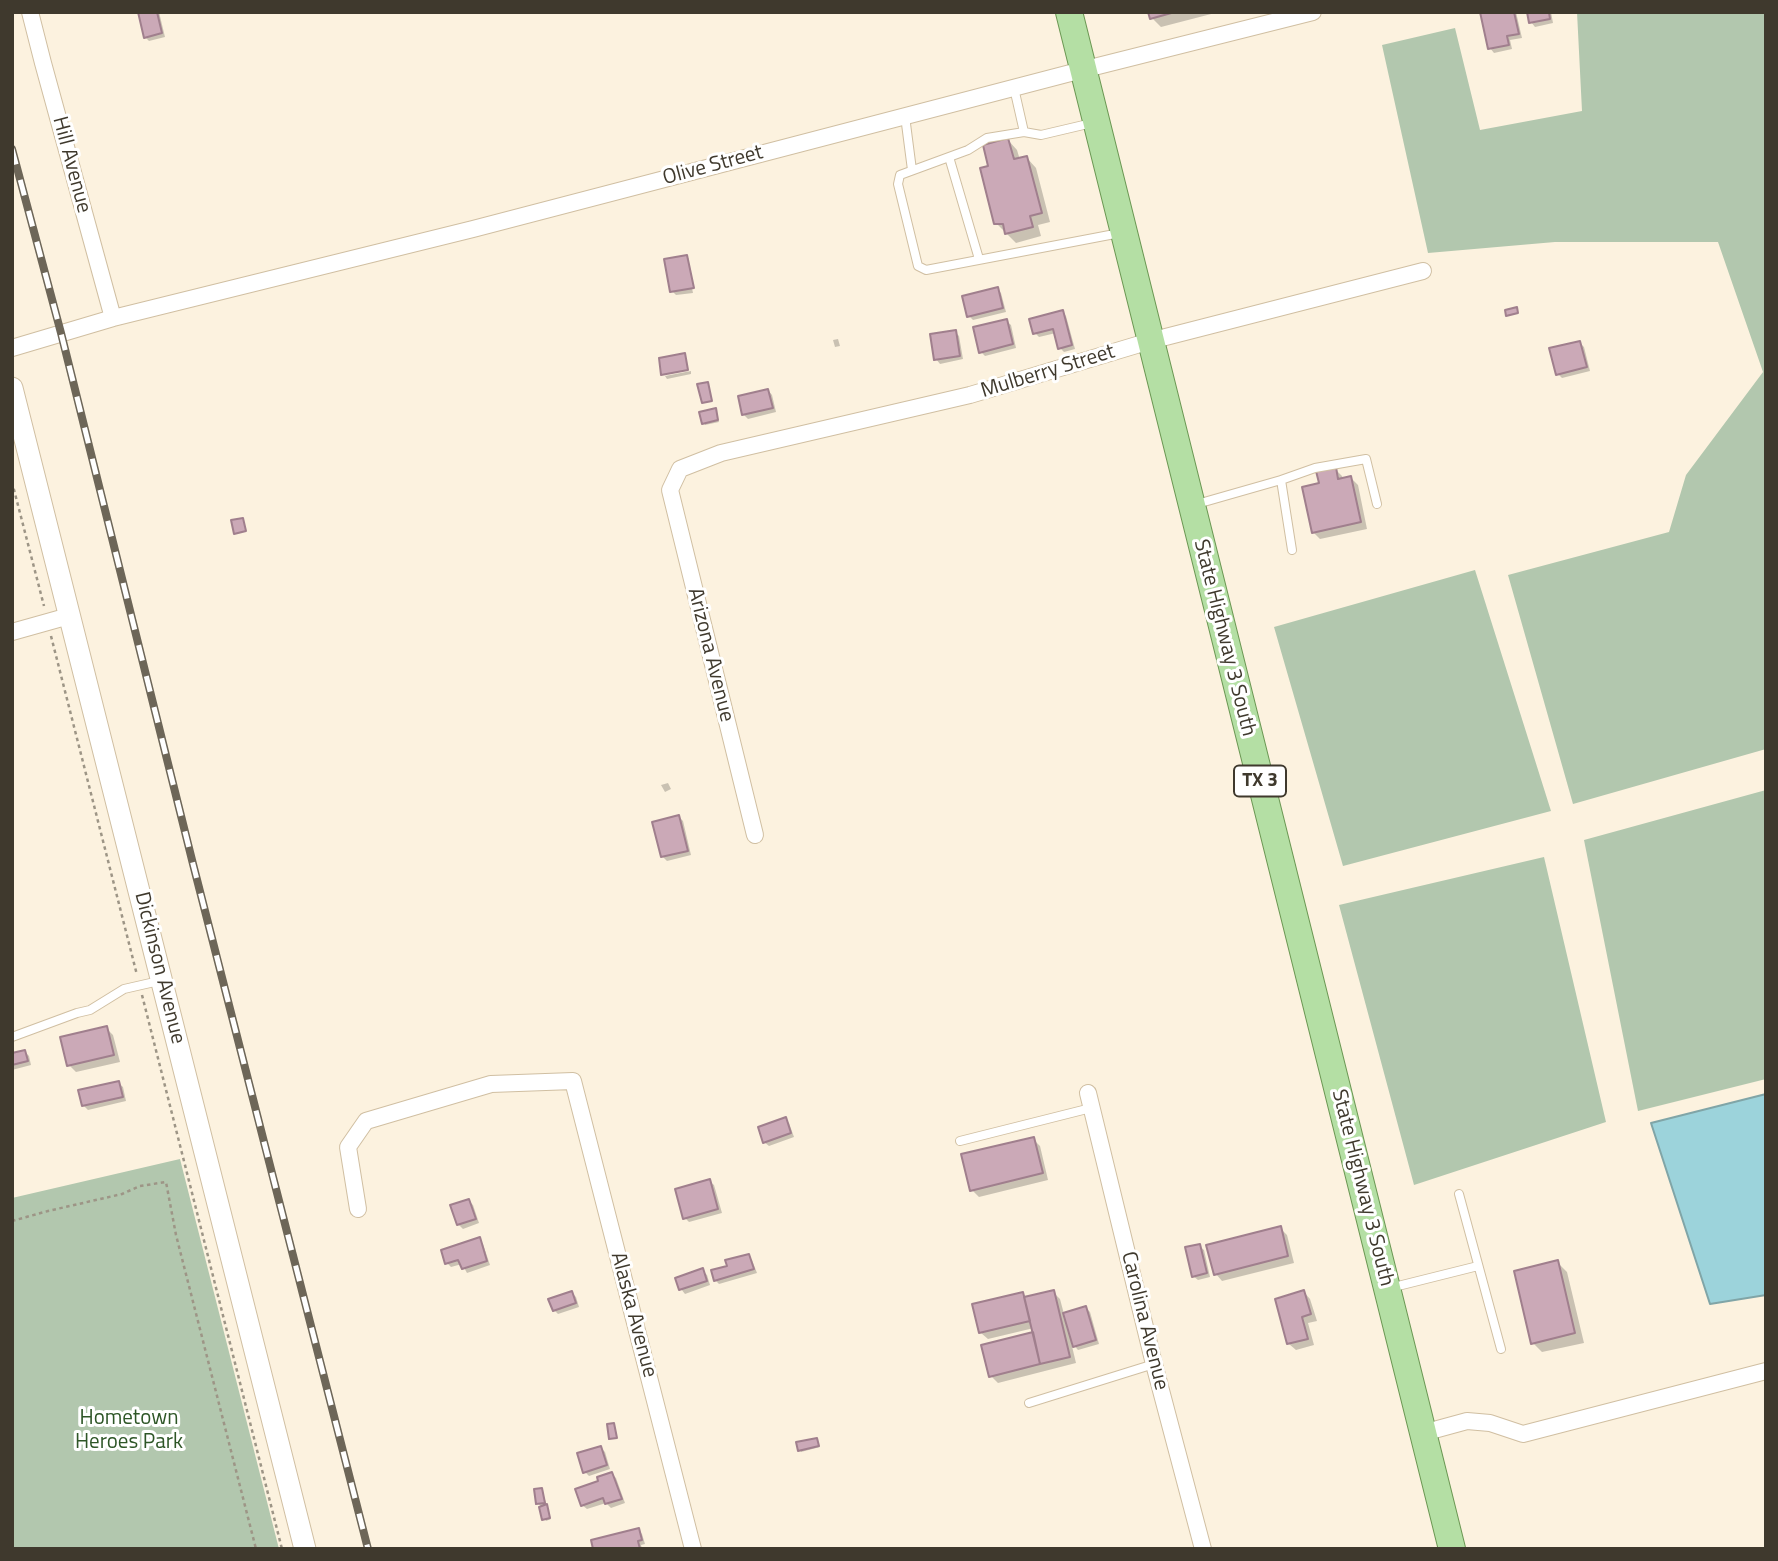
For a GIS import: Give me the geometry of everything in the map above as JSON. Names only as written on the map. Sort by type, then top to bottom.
[{"type":"main road","name":"State Highway 3 South","points":[[1069,12],[1452,1549]]},
{"type":"street","name":"Hill Avenue","points":[[30,12],[113,318]]},
{"type":"street","name":"Olive Street","points":[[12,348],[113,318],[473,229],[1312,12]]},
{"type":"street","name":"Mulberry Street","points":[[677,475],[680,469],[721,453],[970,396],[1150,341],[1423,271]]},
{"type":"street","name":"Dickinson Avenue","points":[[12,388],[305,1549]]},
{"type":"street","name":"Arizona Avenue","points":[[677,475],[670,490],[755,835]]},
{"type":"street","points":[[12,632],[69,616]]},
{"type":"street","name":"Alaska Avenue","points":[[358,1209],[348,1147],[366,1121],[491,1084],[573,1081],[693,1549]]},
{"type":"street","name":"Carolina Avenue","points":[[1090,1100],[1154,1364],[1203,1549]]},
{"type":"street","points":[[1423,1433],[1467,1421],[1490,1423],[1523,1434],[1766,1371]]},
{"type":"lane","points":[[1014,88],[1024,132]]},
{"type":"lane","points":[[905,116],[912,170]]},
{"type":"lane","points":[[1095,122],[1041,135],[1024,132],[987,138],[968,150],[900,175],[898,184],[918,266],[926,270],[1123,233]]},
{"type":"lane","points":[[949,157],[979,259]]},
{"type":"lane","points":[[1191,505],[1315,468],[1366,459],[1377,505]]},
{"type":"lane","points":[[1281,480],[1292,550]]},
{"type":"lane","points":[[12,1037],[90,1010],[124,989],[162,980]]},
{"type":"lane","points":[[960,1141],[1090,1100]]},
{"type":"lane","points":[[1459,1194],[1501,1349]]},
{"type":"lane","points":[[1387,1289],[1478,1266]]},
{"type":"lane","points":[[1029,1403],[1154,1364]]},
{"type":"path","points":[[12,482],[282,1549]]},
{"type":"path","points":[[12,1221],[122,1194],[140,1186],[166,1182],[176,1235],[256,1549]]},
{"type":"green space","points":[[1577,12],[1766,12],[1766,749],[1573,804],[1508,575],[1669,532],[1686,475],[1763,372],[1718,242],[1555,242],[1428,253],[1382,45],[1455,28],[1480,130],[1582,111]]},
{"type":"green space","points":[[1475,570],[1551,811],[1343,866],[1274,627]]},
{"type":"green space","points":[[1766,790],[1766,1079],[1638,1111],[1584,840]]},
{"type":"green space","points":[[1544,857],[1606,1122],[1414,1185],[1339,905]]},
{"type":"green space","name":"Hometown Heroes Park","points":[[180,1159],[279,1549],[12,1549],[12,1198]]},
{"type":"water","points":[[1766,1094],[1766,1295],[1710,1304],[1651,1123]]},
{"type":"building","points":[[138,12],[157,12],[162,33],[144,38]]},
{"type":"building","points":[[1148,12],[1175,12],[1150,19]]},
{"type":"building","points":[[1480,12],[1514,12],[1519,34],[1507,36],[1509,45],[1488,49]]},
{"type":"building","points":[[1527,12],[1549,12],[1550,19],[1529,23]]},
{"type":"building","points":[[1008,138],[1014,159],[1027,156],[1042,213],[1030,216],[1033,227],[1005,234],[1003,224],[994,224],[980,168],[988,166],[983,145]]},
{"type":"building","points":[[687,255],[694,288],[670,292],[664,259]]},
{"type":"building","points":[[998,287],[1003,308],[967,317],[962,296]]},
{"type":"building","points":[[1517,307],[1518,313],[1506,316],[1505,310]]},
{"type":"building","points":[[1063,310],[1072,345],[1058,349],[1053,329],[1033,334],[1029,319]]},
{"type":"building","points":[[1007,319],[1013,344],[979,353],[973,327]]},
{"type":"building","points":[[956,330],[960,356],[934,360],[930,334]]},
{"type":"building","points":[[1580,341],[1587,367],[1556,375],[1549,348]]},
{"type":"building","points":[[685,353],[688,370],[661,375],[659,358]]},
{"type":"building","points":[[708,382],[712,401],[702,403],[697,384]]},
{"type":"building","points":[[768,389],[773,408],[742,415],[738,396]]},
{"type":"building","points":[[716,408],[718,420],[702,424],[699,412]]},
{"type":"building","points":[[1336,467],[1338,479],[1351,476],[1361,522],[1312,533],[1302,487],[1319,483],[1316,471]]},
{"type":"building","points":[[243,518],[246,531],[234,534],[231,520]]},
{"type":"building","points":[[679,815],[688,851],[661,857],[652,822]]},
{"type":"building","points":[[107,1026],[114,1055],[67,1066],[60,1037]]},
{"type":"building","points":[[25,1050],[28,1061],[12,1065],[12,1053]]},
{"type":"building","points":[[119,1081],[123,1097],[82,1106],[78,1090]]},
{"type":"building","points":[[786,1117],[791,1133],[763,1143],[758,1127]]},
{"type":"building","points":[[1034,1137],[1043,1173],[970,1191],[961,1154]]},
{"type":"building","points":[[710,1179],[718,1209],[683,1219],[675,1189]]},
{"type":"building","points":[[469,1199],[476,1219],[457,1225],[450,1205]]},
{"type":"building","points":[[1281,1226],[1288,1256],[1214,1275],[1206,1245]]},
{"type":"building","points":[[480,1237],[487,1261],[462,1269],[458,1260],[445,1264],[441,1250]]},
{"type":"building","points":[[1200,1244],[1207,1273],[1192,1277],[1185,1247]]},
{"type":"building","points":[[749,1254],[754,1269],[714,1281],[711,1270],[727,1266],[725,1260]]},
{"type":"building","points":[[1558,1260],[1575,1333],[1531,1344],[1514,1271]]},
{"type":"building","points":[[703,1268],[707,1281],[679,1290],[675,1278]]},
{"type":"building","points":[[1054,1290],[1070,1357],[1040,1364],[1024,1297]]},
{"type":"building","points":[[1304,1290],[1311,1314],[1302,1317],[1308,1339],[1287,1344],[1275,1299]]},
{"type":"building","points":[[572,1291],[576,1303],[553,1311],[548,1299]]},
{"type":"building","points":[[1023,1292],[1030,1321],[979,1333],[972,1304]]},
{"type":"building","points":[[1086,1306],[1096,1340],[1073,1347],[1063,1313]]},
{"type":"building","points":[[1033,1332],[1040,1364],[989,1377],[981,1345]]},
{"type":"building","points":[[614,1423],[617,1438],[609,1439],[607,1424]]},
{"type":"building","points":[[817,1438],[819,1446],[798,1451],[796,1442]]},
{"type":"building","points":[[601,1446],[607,1465],[583,1473],[577,1453]]},
{"type":"building","points":[[612,1472],[622,1499],[605,1504],[603,1498],[581,1506],[575,1489],[598,1481],[597,1477]]},
{"type":"building","points":[[542,1488],[545,1503],[536,1504],[534,1489]]},
{"type":"building","points":[[547,1504],[550,1518],[542,1520],[539,1507]]},
{"type":"building","points":[[639,1528],[642,1540],[638,1541],[640,1549],[593,1549],[591,1540]]},
{"type":"railway","points":[[12,149],[61,333],[368,1549]]}]
